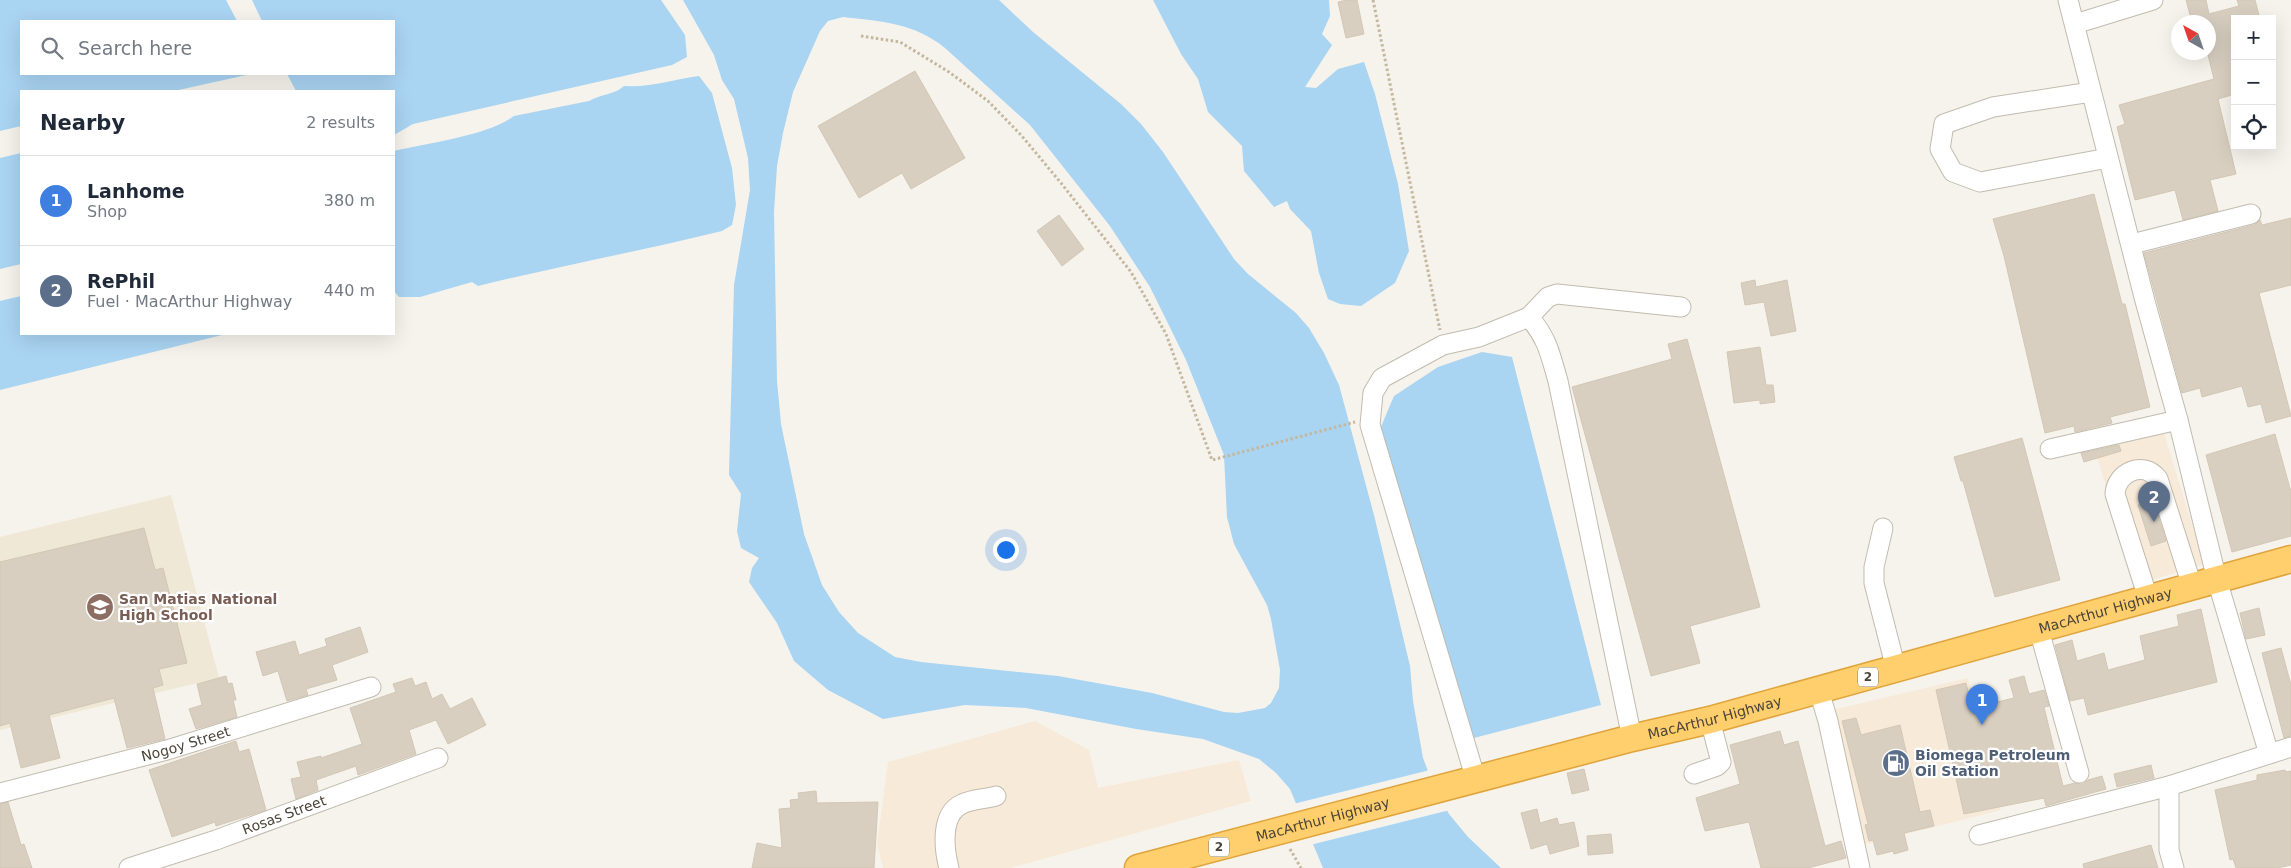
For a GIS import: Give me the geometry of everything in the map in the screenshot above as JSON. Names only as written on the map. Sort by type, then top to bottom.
[{"type":"highway","name":"MacArthur Highway","points":[[1138,868],[1632,738],[1710,720],[1819,691],[2291,559]]},
{"type":"street","points":[[2068,0],[2132,244],[2145,301],[2178,420],[2205,583]]},
{"type":"street","points":[[2075,24],[2153,0]]},
{"type":"street","points":[[2091,92],[1993,107],[1944,124],[1940,149],[1953,172],[1980,182],[2108,158]]},
{"type":"street","points":[[2132,244],[2251,214]]},
{"type":"street","points":[[1476,780],[1370,425],[1373,392],[1382,378],[1443,345],[1479,337],[1529,317],[1548,297],[1557,294],[1681,307]]},
{"type":"street","points":[[1529,317],[1542,332],[1548,345],[1558,381],[1632,738]]},
{"type":"street","points":[[2050,449],[2178,420]]},
{"type":"street","points":[[2148,598],[2115,494],[2116,485],[2121,477],[2135,470],[2147,469],[2153,472],[2158,479],[2205,583],[2269,754]]},
{"type":"street","points":[[1883,528],[1874,567],[1874,583],[1896,669]]},
{"type":"street","points":[[2038,630],[2079,773]]},
{"type":"street","name":"Nogoy Street","points":[[0,793],[167,750],[371,687]]},
{"type":"street","points":[[1819,691],[1828,721],[1860,868]]},
{"type":"street","points":[[1694,774],[1718,766],[1721,762],[1710,720]]},
{"type":"street","points":[[1979,835],[2168,786],[2291,748]]},
{"type":"street","name":"Rosas Street","points":[[129,868],[216,840],[438,758]]},
{"type":"street","points":[[2168,786],[2169,850],[2174,868]]},
{"type":"street","points":[[949,868],[945,834],[952,812],[961,804],[996,796]]},
{"type":"path","points":[[1374,0],[1443,345]]},
{"type":"path","points":[[861,36],[900,42],[949,72],[988,101],[1027,142],[1131,272],[1166,334],[1212,460],[1351,422]]},
{"type":"shaded area","points":[[2163,430],[2204,564],[2136,585],[2095,450]]},
{"type":"shaded area","name":"San Matias National High School","points":[[171,495],[219,678],[0,730],[0,537]]},
{"type":"shaded area","points":[[1968,678],[2001,810],[1863,845],[1832,710]]},
{"type":"shaded area","points":[[1035,721],[1089,750],[1098,788],[1239,760],[1251,801],[1011,868],[883,868],[877,844],[888,762]]},
{"type":"water","points":[[0,0],[226,0],[236,20],[20,20],[20,75],[246,75],[179,90],[20,90],[20,126],[0,131]]},
{"type":"water","points":[[252,0],[661,0],[685,35],[687,57],[672,65],[413,124],[395,134],[395,90],[295,90],[288,75],[395,75],[395,20],[262,20]]},
{"type":"water","points":[[683,0],[999,0],[1033,32],[1121,104],[1141,124],[1163,152],[1234,259],[1248,274],[1296,313],[1309,328],[1324,353],[1339,385],[1374,515],[1410,666],[1413,701],[1423,758],[1434,787],[1449,814],[1468,837],[1501,868],[1323,868],[1290,789],[1276,773],[1259,759],[1203,739],[1136,729],[1026,708],[965,705],[883,719],[828,690],[794,661],[777,623],[749,582],[752,568],[759,558],[741,548],[737,531],[741,494],[729,475],[734,285],[750,190],[748,158],[734,99],[722,80],[714,55]],"holes":[[[843,17],[884,22],[909,28],[922,33],[945,48],[1030,125],[1110,226],[1150,287],[1186,360],[1224,455],[1227,517],[1234,544],[1267,605],[1271,619],[1280,670],[1279,688],[1271,703],[1265,708],[1238,713],[1224,712],[1152,693],[1058,676],[921,662],[895,657],[858,633],[839,612],[822,585],[804,534],[781,424],[777,381],[774,212],[777,166],[793,92],[820,31],[828,21]]]},
{"type":"water","points":[[1153,0],[1329,0],[1330,16],[1322,34],[1332,45],[1305,87],[1316,88],[1338,69],[1364,62],[1375,94],[1398,184],[1409,251],[1395,283],[1361,306],[1340,304],[1328,299],[1319,273],[1311,231],[1290,209],[1287,201],[1274,207],[1244,171],[1242,146],[1208,112],[1198,79],[1181,54]]},
{"type":"water","points":[[699,76],[712,93],[732,168],[736,205],[732,225],[722,231],[478,286],[472,282],[420,297],[399,297],[395,292],[395,151],[473,134],[502,123],[514,116],[589,101],[624,86],[653,85]]},
{"type":"water","points":[[20,153],[20,264],[0,269],[0,158]]},
{"type":"water","points":[[20,296],[20,335],[222,335],[0,390],[0,301]]},
{"type":"water","points":[[1482,352],[1512,357],[1601,705],[1466,740],[1380,429],[1394,396],[1438,367]]},
{"type":"pier","points":[[1430,770],[1436,786],[1450,810],[1310,845],[1293,804]]},
{"type":"building","points":[[1357,0],[1364,34],[1346,38],[1338,2]]},
{"type":"building","points":[[2186,0],[2206,0],[2209,14],[2239,6],[2237,0],[2255,0],[2259,15],[2231,15],[2231,95],[2218,99],[2236,174],[2210,180],[2218,211],[2183,220],[2175,190],[2135,200],[2117,127],[2125,124],[2119,105],[2214,79],[2209,60],[2216,60],[2216,15],[2190,15]]},
{"type":"building","points":[[915,71],[965,158],[911,189],[902,173],[859,198],[818,126]]},
{"type":"building","points":[[2094,194],[2122,304],[2125,304],[2150,407],[2110,417],[2112,423],[2075,432],[2074,426],[2045,433],[2004,256],[1993,219]]},
{"type":"building","points":[[1059,215],[1084,249],[1062,266],[1037,231]]},
{"type":"building","points":[[2291,218],[2291,285],[2259,293],[2291,416],[2266,423],[2261,404],[2248,407],[2242,386],[2202,397],[2200,388],[2182,393],[2144,253],[2254,225],[2260,220],[2262,225]]},
{"type":"building","points":[[1755,280],[1756,287],[1787,280],[1796,331],[1771,336],[1764,302],[1745,305],[1741,283]]},
{"type":"building","points":[[1687,339],[1760,607],[1690,626],[1700,663],[1651,676],[1572,387],[1672,359],[1668,344]]},
{"type":"building","points":[[1760,347],[1766,385],[1773,385],[1775,402],[1760,404],[1760,400],[1734,403],[1727,352]]},
{"type":"building","points":[[2275,434],[2291,492],[2291,536],[2232,552],[2206,455]]},
{"type":"building","points":[[2022,438],[2060,580],[1995,597],[1963,481],[1961,481],[1954,457]]},
{"type":"building","points":[[2119,445],[2121,451],[2084,462],[2081,453]]},
{"type":"building","points":[[2153,500],[2166,541],[2151,546],[2138,505]]},
{"type":"building","name":"San Matias National High School","points":[[144,528],[155,570],[163,568],[187,663],[159,669],[163,685],[153,688],[165,739],[127,748],[114,698],[49,715],[60,758],[21,768],[10,723],[0,726],[0,562]]},
{"type":"building","points":[[2259,608],[2265,635],[2246,639],[2240,613]]},
{"type":"building","points":[[2201,609],[2217,682],[2088,715],[2084,698],[2070,701],[2055,645],[2072,640],[2077,661],[2104,653],[2108,670],[2145,660],[2140,636],[2179,626],[2177,615]]},
{"type":"building","points":[[360,627],[368,652],[332,665],[337,680],[306,689],[308,695],[287,701],[278,671],[263,676],[256,652],[295,641],[299,655],[327,646],[325,639]]},
{"type":"building","points":[[2281,648],[2291,685],[2291,736],[2284,738],[2262,653]]},
{"type":"building","points":[[226,676],[228,684],[232,683],[237,717],[196,729],[189,709],[202,705],[197,684]]},
{"type":"building","points":[[2024,676],[2029,694],[2044,690],[2049,706],[2044,707],[2063,786],[2075,783],[2082,784],[2102,776],[2106,789],[2046,806],[2044,798],[1964,814],[1936,690],[1966,683],[1972,708],[2014,698],[2009,680]]},
{"type":"building","points":[[412,678],[415,686],[426,682],[432,699],[442,694],[450,709],[472,698],[486,725],[448,744],[436,720],[409,730],[416,754],[358,775],[356,766],[316,780],[318,790],[296,799],[291,779],[301,777],[297,762],[321,756],[321,758],[362,744],[350,708],[396,692],[393,684]]},
{"type":"building","points":[[1856,718],[1861,735],[1900,725],[1920,812],[1930,810],[1934,826],[1904,833],[1908,850],[1894,854],[1893,851],[1877,855],[1873,840],[1869,841],[1865,825],[1868,824],[1842,721]]},
{"type":"building","points":[[1780,731],[1784,745],[1798,741],[1825,846],[1841,841],[1846,858],[1808,868],[1761,868],[1749,822],[1705,831],[1696,798],[1740,784],[1730,745]]},
{"type":"building","points":[[236,741],[239,752],[249,749],[266,810],[216,826],[215,822],[172,837],[149,770]]},
{"type":"building","points":[[2151,765],[2154,778],[2117,787],[2114,774]]},
{"type":"building","points":[[1584,769],[1589,790],[1572,794],[1567,773]]},
{"type":"building","points":[[2285,770],[2286,772],[2291,771],[2291,865],[2277,868],[2236,868],[2233,859],[2230,860],[2215,790],[2257,780],[2257,775]]},
{"type":"building","points":[[816,791],[817,803],[878,802],[874,868],[752,868],[757,843],[782,848],[779,809],[791,808],[790,800],[799,799],[798,793]]},
{"type":"building","points":[[8,802],[21,845],[24,844],[32,868],[0,868],[0,804]]},
{"type":"building","points":[[1537,809],[1540,823],[1557,818],[1559,825],[1574,822],[1579,846],[1550,854],[1547,844],[1531,849],[1521,813]]},
{"type":"building","points":[[1611,834],[1613,853],[1588,855],[1587,836]]},
{"type":"building","points":[[2151,845],[2158,868],[2084,868],[2083,864]]},
{"type":"place","name":"RePhil","points":[[2154,522]]},
{"type":"place","name":"San Matias National High School","points":[[100,607]]},
{"type":"place","name":"Lanhome","points":[[1982,725]]},
{"type":"place","name":"Biomega Petroleum Oil Station","points":[[1896,763]]}]
